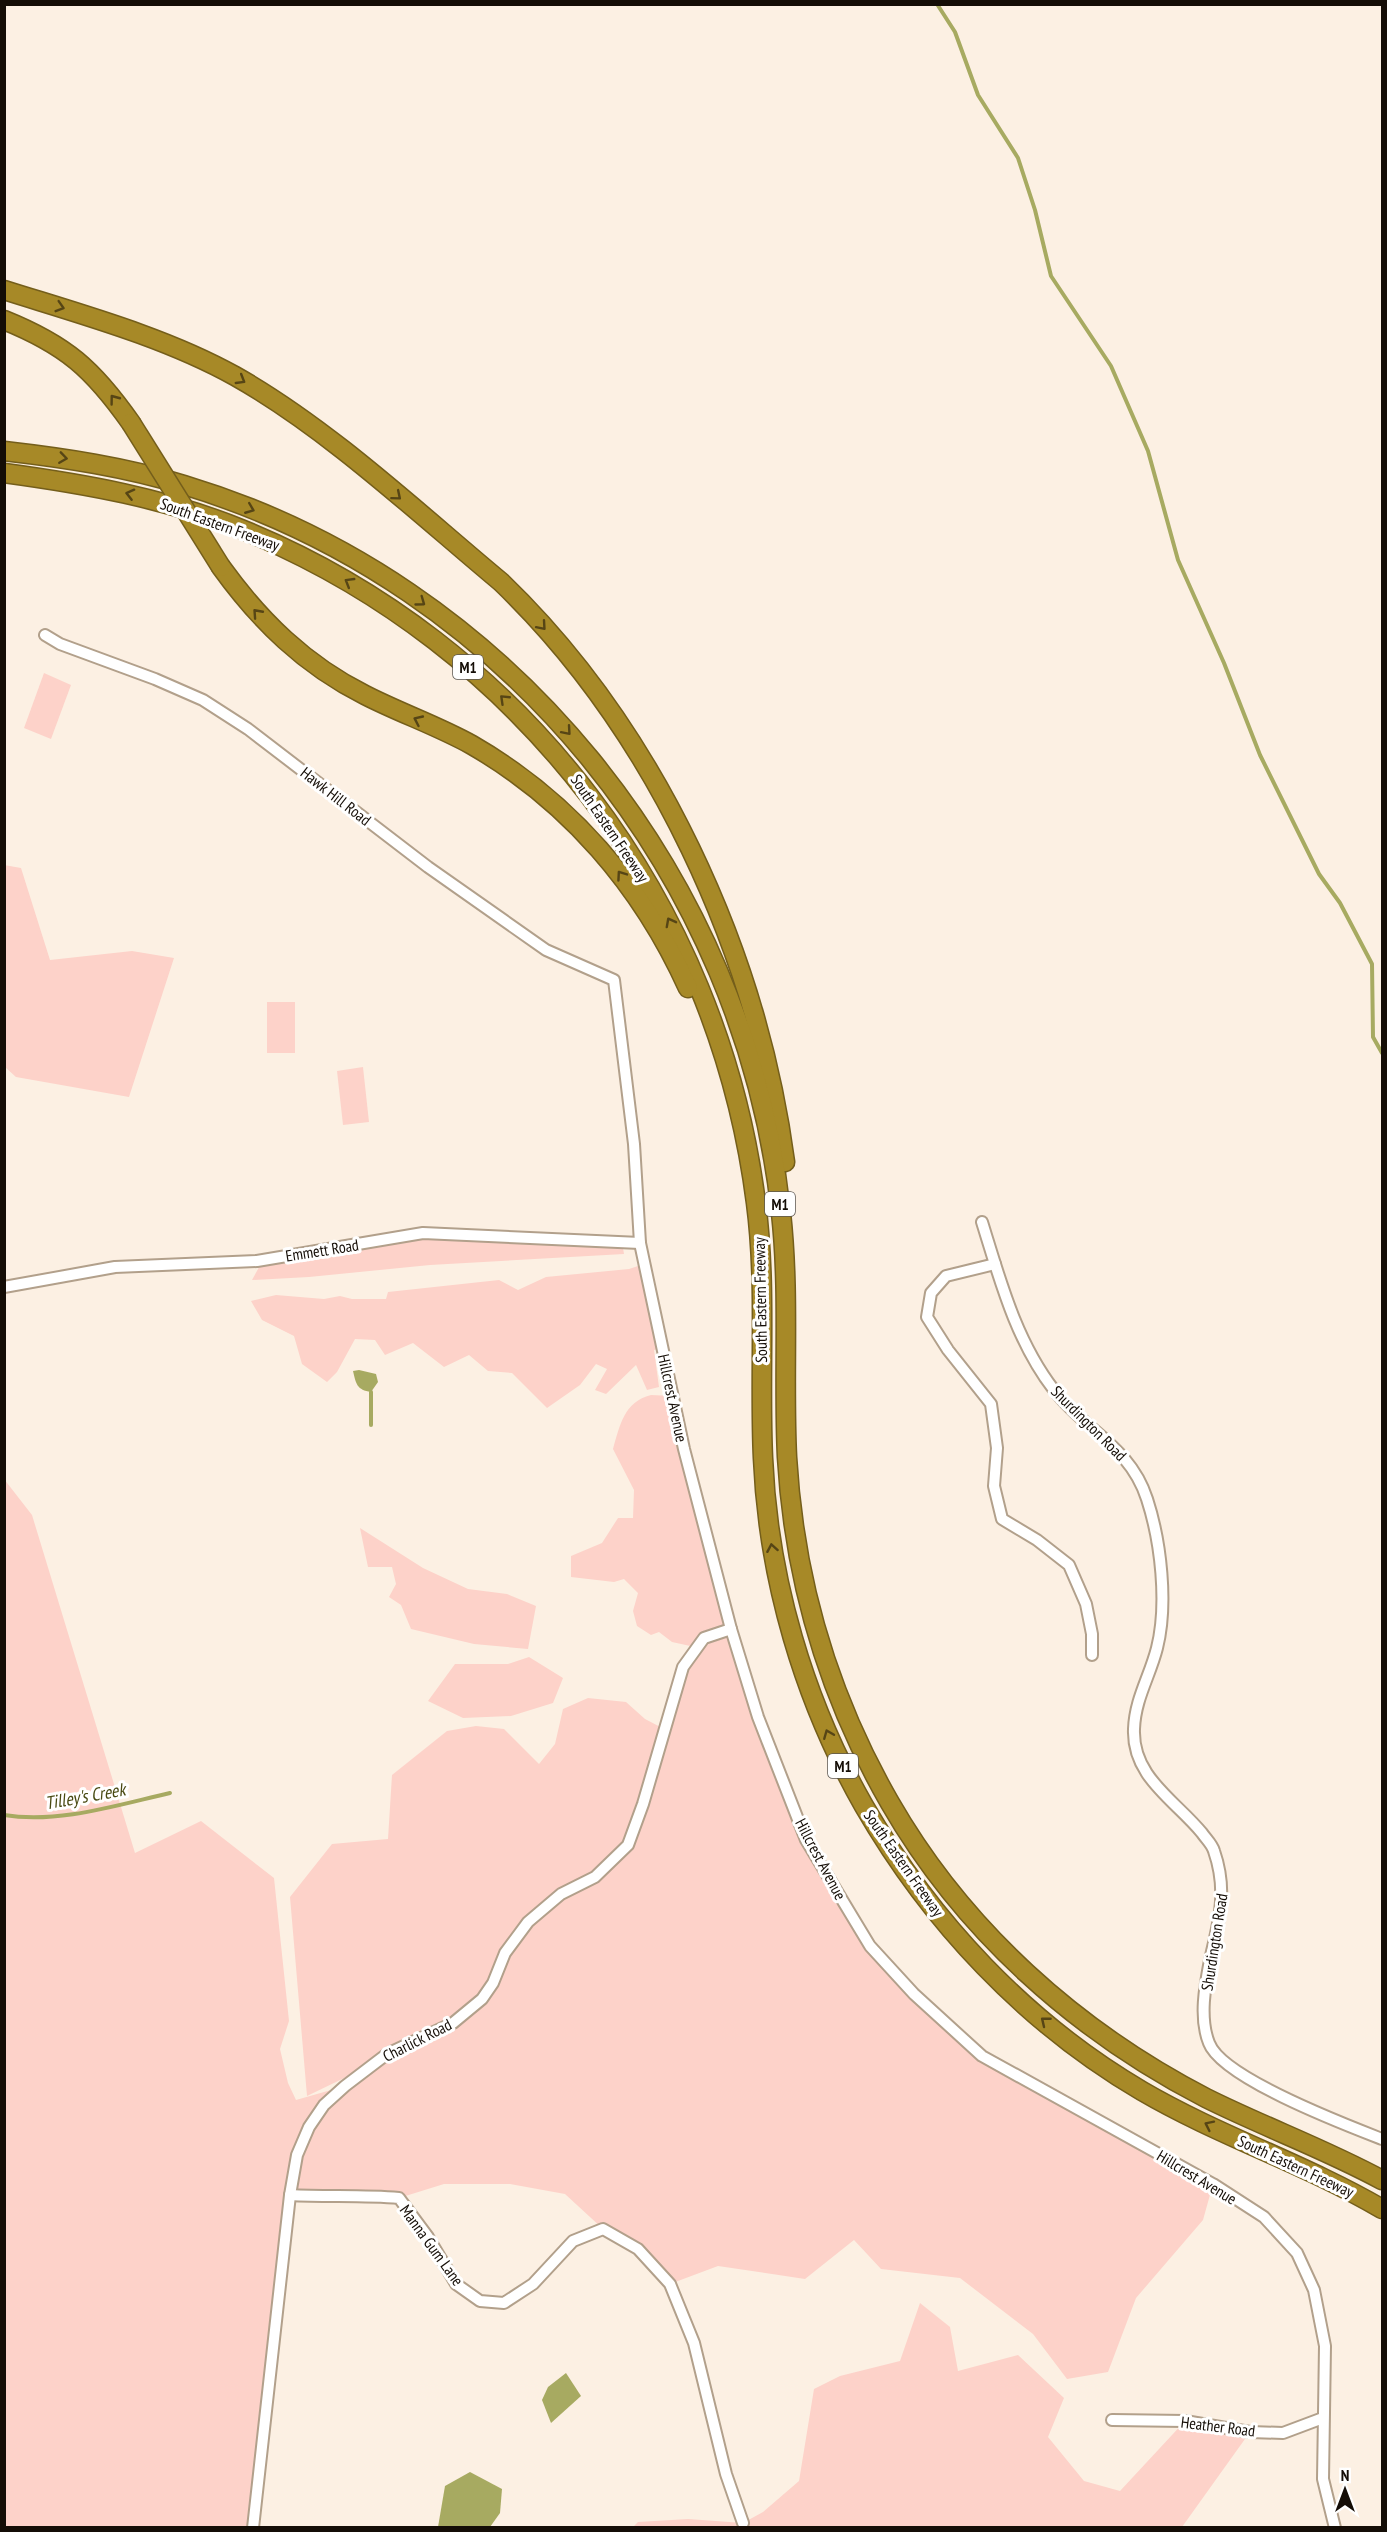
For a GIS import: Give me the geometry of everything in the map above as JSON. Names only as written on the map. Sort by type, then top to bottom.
[{"type":"highway","points":[[4,290],[111,323],[197,358],[233,375],[309,425],[422,516],[517,597],[582,672],[623,731],[660,792],[707,886],[735,958],[766,1063],[785,1161],[792,1213],[796,1275],[787,1458]]},
{"type":"highway","name":"M1","points":[[4,320],[57,345],[97,377],[131,423],[221,567],[258,615],[290,647],[325,672],[363,694],[471,745],[523,778],[553,802],[611,860],[660,932],[736,1094]]},
{"type":"highway","name":"South Eastern Freeway","points":[[4,451],[77,460],[184,485],[294,527],[348,555],[399,585],[494,659],[552,714],[591,760],[670,871],[699,926],[723,982],[756,1083],[772,1153],[781,1214],[787,1458],[793,1520],[803,1580],[818,1639],[837,1694],[862,1752],[891,1806],[931,1866],[1002,1950],[1047,1993],[1094,2029],[1146,2064],[1200,2095],[1383,2180]]},
{"type":"highway","name":"South Eastern Freeway","points":[[4,473],[122,492],[186,509],[239,528],[294,552],[346,579],[396,611],[444,647],[534,728],[573,773],[609,821],[641,870],[687,957],[718,1035],[736,1094],[757,1208],[761,1267],[763,1459],[767,1520],[792,1635],[811,1693],[835,1752],[863,1804],[894,1855],[969,1951],[1028,2007],[1090,2057],[1142,2090],[1194,2118],[1357,2194],[1383,2209]]},
{"type":"highway","name":"M1","points":[[1310,2145],[1383,2172]]},
{"type":"highway","points":[[1357,2194],[1383,2214]]},
{"type":"street","name":"Hawk Hill Road","points":[[45,635],[60,644],[155,679],[203,700],[248,729],[428,867],[546,950],[614,980]]},
{"type":"street","name":"Hillcrest Avenue","points":[[614,980],[634,1144],[640,1243],[684,1449],[731,1629],[758,1717],[806,1840],[865,1940],[914,1994],[982,2056],[1213,2184],[1264,2217],[1289,2242],[1297,2253],[1314,2290],[1324,2346],[1323,2479],[1330,2527]]},
{"type":"street","name":"Shurdington Road","points":[[982,1222],[1014,1319],[1036,1366],[1056,1394],[1125,1458],[1143,1486],[1156,1527],[1162,1605],[1157,1648],[1140,1695],[1134,1731],[1141,1762],[1156,1787],[1191,1819],[1213,1847],[1223,1881],[1221,1909],[1208,1972],[1203,2012],[1209,2045],[1232,2068],[1267,2089],[1383,2139]]},
{"type":"street","name":"Emmett Road","points":[[4,1287],[115,1267],[257,1261],[423,1233],[640,1243]]},
{"type":"street","points":[[995,1264],[946,1276],[931,1293],[927,1317],[948,1350],[991,1404],[997,1448],[994,1486],[1002,1519],[1037,1540],[1069,1565],[1086,1604],[1092,1634],[1092,1655]]},
{"type":"street","name":"Charlick Road","points":[[253,2528],[290,2195],[297,2155],[309,2127],[324,2105],[387,2054],[453,2023],[482,1999],[493,1983],[505,1953],[528,1922],[561,1894],[596,1877],[628,1845],[643,1804],[682,1667],[704,1638],[731,1629]]},
{"type":"street","name":"Manna Gum Lane","points":[[290,2195],[323,2197],[362,2194],[399,2198],[428,2237],[456,2284],[480,2301],[504,2303],[533,2284],[573,2241],[603,2229],[638,2249],[670,2284],[694,2343],[726,2474],[743,2523]]},
{"type":"street","name":"Heather Road","points":[[1112,2420],[1185,2421],[1250,2432],[1283,2433],[1323,2418]]},
{"type":"shaded area","points":[[44,673],[71,685],[51,739],[24,728]]},
{"type":"shaded area","points":[[4,865],[21,868],[50,960],[132,951],[174,958],[129,1097],[16,1077],[5,1067]]},
{"type":"shaded area","points":[[267,1002],[295,1002],[295,1053],[267,1053]]},
{"type":"shaded area","points":[[363,1067],[369,1122],[343,1125],[337,1071]]},
{"type":"shaded area","points":[[423,1233],[622,1242],[624,1254],[430,1265],[252,1280],[263,1260]]},
{"type":"shaded area","points":[[644,1264],[662,1348],[654,1350],[659,1387],[647,1390],[636,1365],[606,1394],[595,1390],[607,1369],[596,1364],[580,1385],[547,1408],[512,1373],[488,1371],[469,1355],[444,1367],[413,1343],[385,1355],[375,1340],[355,1339],[337,1372],[327,1382],[302,1364],[294,1336],[262,1320],[251,1301],[276,1295],[324,1299],[340,1296],[352,1299],[386,1299],[388,1292],[499,1280],[518,1290],[546,1277],[629,1269]]},
{"type":"shaded area","points":[[353,1371],[376,1374],[378,1382],[371,1392],[363,1390],[356,1383]]},
{"type":"shaded area","points":[[651,1395],[672,1396],[731,1629],[806,1840],[870,1946],[982,2056],[1213,2184],[1203,2220],[1136,2298],[1108,2372],[1067,2379],[1033,2334],[960,2278],[881,2269],[854,2240],[805,2279],[718,2266],[670,2284],[638,2249],[603,2229],[565,2194],[510,2184],[444,2184],[399,2198],[290,2195],[250,2527],[5,2527],[4,1479],[32,1515],[135,1853],[201,1821],[274,1878],[289,2021],[280,2049],[288,2083],[296,2100],[345,2086],[365,2068],[307,2096],[290,1897],[332,1844],[388,1839],[392,1775],[447,1731],[476,1726],[504,1729],[539,1764],[555,1744],[563,1709],[588,1698],[626,1702],[645,1719],[670,1732],[690,1654],[695,1647],[672,1642],[659,1632],[651,1635],[637,1626],[633,1611],[638,1593],[624,1579],[614,1582],[571,1577],[571,1556],[602,1543],[618,1518],[633,1518],[634,1490],[613,1449],[624,1416],[635,1403]]},
{"type":"shaded area","points":[[360,1528],[423,1568],[468,1589],[507,1594],[536,1606],[528,1649],[474,1644],[411,1629],[401,1605],[389,1597],[396,1584],[392,1567],[368,1567]]},
{"type":"shaded area","points":[[529,1657],[563,1678],[553,1703],[511,1716],[463,1718],[428,1701],[455,1664],[508,1664]]},
{"type":"shaded area","points":[[920,2303],[950,2327],[958,2371],[1018,2355],[1064,2398],[1048,2437],[1084,2481],[1120,2491],[1185,2421],[1250,2432],[1182,2527],[632,2528],[638,2522],[688,2519],[743,2523],[763,2512],[799,2481],[814,2389],[840,2376],[900,2361]]},
{"type":"shaded area","points":[[566,2373],[581,2396],[551,2423],[542,2400],[548,2387]]},
{"type":"shaded area","points":[[470,2472],[502,2489],[500,2513],[490,2527],[438,2527],[445,2486]]},
{"type":"waterway","points":[[937,4],[955,32],[978,95],[1018,158],[1035,210],[1051,276],[1111,366],[1148,451],[1178,560],[1224,663],[1260,755],[1319,874],[1340,903],[1372,964],[1373,1037],[1382,1053]]},
{"type":"waterway","points":[[371,1392],[371,1425]]},
{"type":"waterway","name":"Tilley's Creek","points":[[4,1815],[24,1817],[66,1815],[108,1808],[170,1793]]}]
